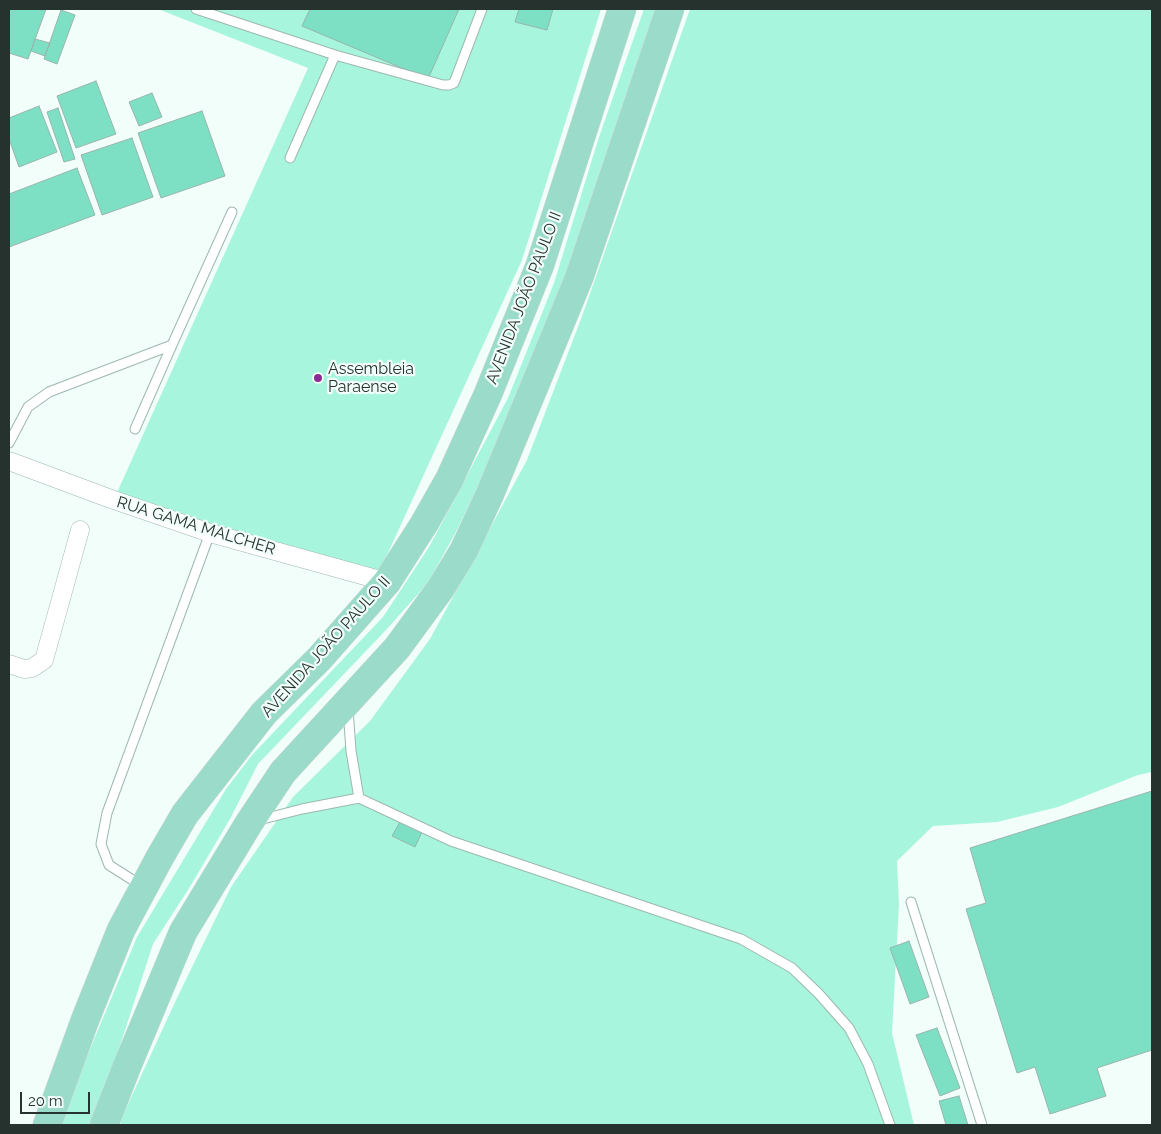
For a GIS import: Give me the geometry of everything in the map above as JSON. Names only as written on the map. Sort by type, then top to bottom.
[{"type":"main road","name":"AVENIDA JOÃO PAULO II","points":[[47,1125],[84,1020],[121,930],[185,814],[264,714],[319,659],[387,582],[449,480],[488,394],[540,265],[622,9]]},
{"type":"main road","points":[[104,1125],[183,932],[249,823],[284,772],[397,648],[441,588],[464,550],[490,494],[578,278],[670,9]]},
{"type":"street","name":"RUA GAMA MALCHER","points":[[9,461],[210,533],[387,582]]},
{"type":"street","points":[[9,664],[24,669],[32,668],[44,660],[80,530]]},
{"type":"lane","points":[[196,9],[335,55],[443,85],[454,84],[482,9]]},
{"type":"lane","points":[[290,158],[335,55]]},
{"type":"lane","points":[[135,429],[232,212]]},
{"type":"lane","points":[[9,443],[28,407],[50,392],[172,345]]},
{"type":"lane","points":[[144,887],[109,865],[101,844],[107,813],[210,533]]},
{"type":"lane","points":[[347,702],[351,751],[359,798]]},
{"type":"lane","points":[[249,823],[302,809],[359,798],[451,841],[740,939],[792,968],[819,994],[849,1028],[868,1064],[890,1125]]},
{"type":"lane","points":[[911,902],[982,1125]]},
{"type":"green space","name":"Assembleia Paraense","points":[[158,9],[601,9],[522,260],[377,577],[115,497],[308,68]]},
{"type":"green space","points":[[644,9],[656,9],[555,319],[512,416],[455,534],[427,584],[386,630],[258,764],[230,819],[153,944],[116,1058],[90,1125],[58,1125],[137,937],[226,789],[252,755],[383,617],[429,547],[508,398],[554,283],[599,137]]},
{"type":"green space","points":[[690,9],[1152,9],[1152,772],[1138,775],[1058,807],[997,822],[933,826],[897,861],[899,904],[892,1033],[914,1125],[120,1125],[176,1000],[231,887],[293,797],[370,721],[430,639],[527,460],[581,319]]},
{"type":"building","points":[[9,9],[46,9],[28,59],[9,53]]},
{"type":"building","points":[[310,9],[459,9],[428,79],[302,26]]},
{"type":"building","points":[[519,9],[553,9],[547,30],[515,22]]},
{"type":"building","points":[[61,10],[75,15],[57,64],[44,59]]},
{"type":"building","points":[[35,39],[50,43],[45,56],[31,51]]},
{"type":"building","points":[[96,81],[116,134],[76,148],[57,96]]},
{"type":"building","points":[[152,93],[162,117],[139,126],[129,102]]},
{"type":"building","points":[[39,106],[57,152],[19,167],[9,139],[9,118]]},
{"type":"building","points":[[58,108],[75,159],[64,162],[47,112]]},
{"type":"building","points":[[202,111],[225,176],[161,198],[138,133]]},
{"type":"building","points":[[132,138],[153,197],[102,215],[81,155]]},
{"type":"building","points":[[77,168],[95,215],[9,247],[9,194]]},
{"type":"building","points":[[1152,791],[1152,1050],[1097,1068],[1106,1096],[1050,1114],[1035,1067],[1017,1073],[966,909],[986,903],[970,848]]},
{"type":"building","points":[[400,822],[422,832],[415,847],[392,836]]},
{"type":"building","points":[[909,941],[929,997],[910,1004],[890,948]]},
{"type":"building","points":[[937,1028],[960,1088],[940,1096],[916,1035]]},
{"type":"building","points":[[959,1096],[968,1125],[946,1125],[939,1101]]},
{"type":"place","name":"Assembleia Paraense","points":[[318,378]]}]
